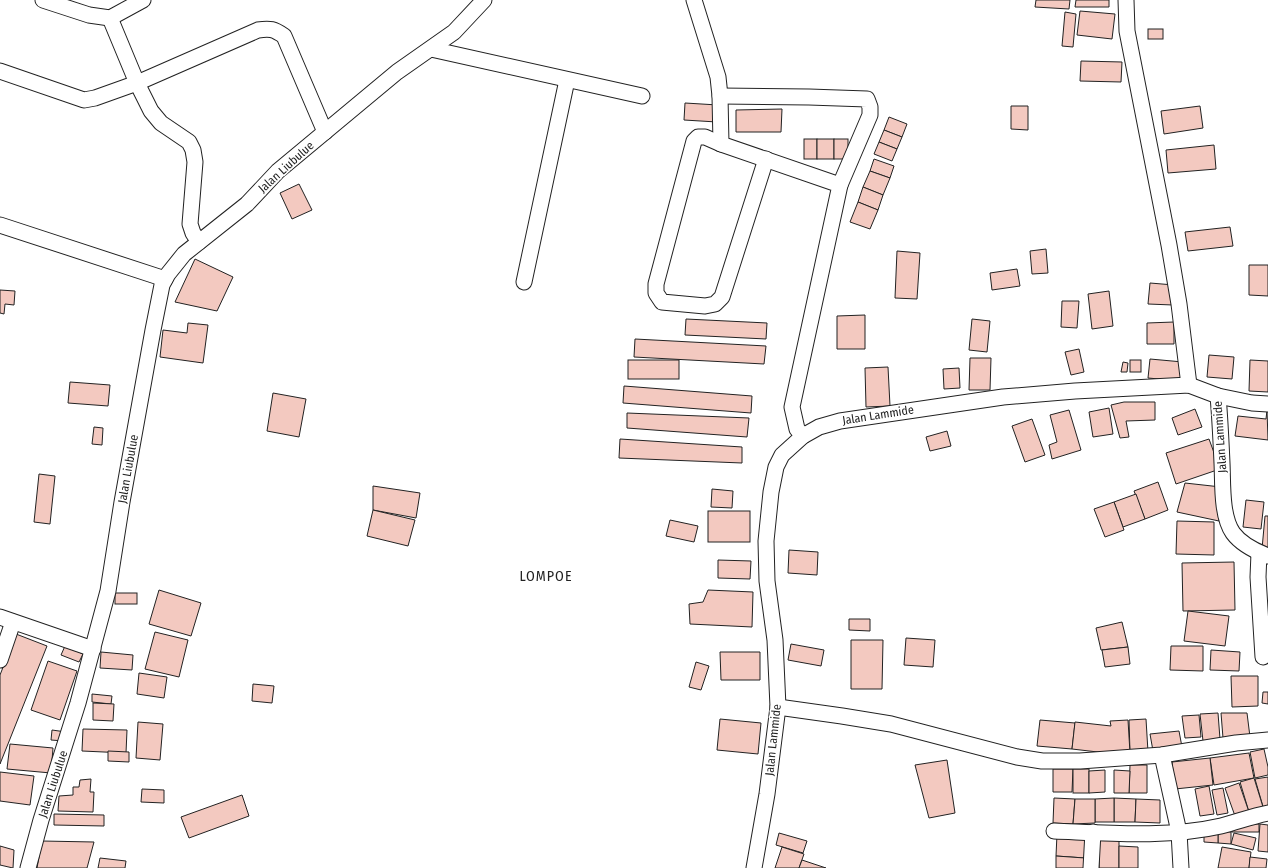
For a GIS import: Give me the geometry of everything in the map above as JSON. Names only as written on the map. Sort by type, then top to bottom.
[{"type":"street","points":[[44,0],[89,15],[110,18],[143,0]]},
{"type":"street","name":"Jalan Liubulue","points":[[28,868],[41,820],[78,703],[108,591],[122,502],[153,330],[162,285],[165,279],[178,260],[247,204],[278,171],[397,72],[454,32],[484,0]]},
{"type":"street","points":[[694,0],[718,77],[721,144]]},
{"type":"street","points":[[1126,0],[1127,31],[1170,245],[1189,385]]},
{"type":"street","points":[[110,18],[151,111],[162,123],[189,142],[193,150],[195,162],[190,224],[193,233],[199,242]]},
{"type":"street","points":[[0,71],[84,100],[95,98],[137,82],[258,30],[268,28],[277,31],[284,36],[325,132]]},
{"type":"street","points":[[431,49],[642,96]]},
{"type":"street","points":[[524,282],[567,80]]},
{"type":"street","points":[[720,96],[809,97],[867,100],[870,107],[870,115],[840,185],[792,407],[797,429],[804,436]]},
{"type":"street","points":[[766,160],[722,297],[715,304],[705,306],[662,302],[656,293],[656,284],[694,141],[698,137],[705,137],[766,160],[840,185]]},
{"type":"street","points":[[0,225],[165,279]]},
{"type":"street","name":"Jalan Lammide","points":[[754,868],[767,794],[778,707],[774,640],[766,581],[766,541],[771,492],[776,467],[782,455],[804,436],[819,427],[840,420],[1003,397],[1075,391],[1189,385],[1218,396],[1224,504],[1227,519],[1233,532],[1239,540],[1264,555]]},
{"type":"street","points":[[1218,396],[1252,403],[1268,404]]},
{"type":"street","points":[[1264,555],[1258,582],[1264,657]]},
{"type":"street","points":[[0,660],[7,620],[93,649]]},
{"type":"street","points":[[778,707],[891,724],[1017,758],[1042,761],[1080,761],[1162,755],[1268,740]]},
{"type":"street","points":[[1162,755],[1179,832],[1181,868]]},
{"type":"street","points":[[1054,831],[1179,832],[1220,826],[1268,813]]},
{"type":"street","points":[[1091,868],[1093,832]]},
{"type":"building","points":[[1036,0],[1070,0],[1069,9],[1035,7]]},
{"type":"building","points":[[1076,0],[1109,0],[1109,7],[1075,7]]},
{"type":"building","points":[[1080,11],[1115,14],[1112,39],[1077,35]]},
{"type":"building","points":[[1065,12],[1076,14],[1073,47],[1062,46]]},
{"type":"building","points":[[1148,29],[1163,29],[1163,39],[1148,39]]},
{"type":"building","points":[[1081,61],[1122,62],[1121,82],[1080,81]]},
{"type":"building","points":[[685,103],[718,105],[717,122],[684,120]]},
{"type":"building","points":[[1011,106],[1028,106],[1028,130],[1011,129]]},
{"type":"building","points":[[1200,106],[1203,128],[1164,134],[1161,111]]},
{"type":"building","points":[[782,109],[781,132],[736,132],[736,110]]},
{"type":"building","points":[[889,117],[907,124],[902,137],[884,130]]},
{"type":"building","points":[[884,130],[902,137],[897,149],[879,142]]},
{"type":"building","points":[[804,139],[817,139],[817,159],[804,159]]},
{"type":"building","points":[[817,139],[834,139],[834,159],[817,159]]},
{"type":"building","points":[[834,139],[848,139],[848,159],[834,159]]},
{"type":"building","points":[[879,142],[897,149],[892,161],[874,154]]},
{"type":"building","points":[[1214,145],[1216,169],[1168,173],[1166,150]]},
{"type":"building","points":[[874,159],[894,166],[890,178],[870,171]]},
{"type":"building","points":[[870,171],[890,178],[883,195],[863,187]]},
{"type":"building","points":[[299,184],[312,210],[292,219],[280,193]]},
{"type":"building","points":[[863,187],[883,195],[878,210],[858,202]]},
{"type":"building","points":[[858,202],[878,210],[870,229],[850,222]]},
{"type":"building","points":[[1230,227],[1233,246],[1188,251],[1185,232]]},
{"type":"building","points":[[1046,249],[1048,273],[1032,274],[1030,251]]},
{"type":"building","points":[[897,251],[920,253],[917,299],[895,298]]},
{"type":"building","points":[[195,259],[233,277],[217,311],[175,302]]},
{"type":"building","points":[[1249,265],[1268,265],[1268,296],[1249,295]]},
{"type":"building","points":[[1017,269],[1020,286],[992,290],[990,273]]},
{"type":"building","points":[[1150,283],[1174,285],[1173,305],[1148,304]]},
{"type":"building","points":[[0,290],[15,291],[14,305],[5,304],[4,314],[0,313]]},
{"type":"building","points":[[1109,291],[1113,326],[1092,329],[1088,294]]},
{"type":"building","points":[[1062,301],[1079,301],[1077,328],[1061,327]]},
{"type":"building","points":[[865,315],[865,349],[837,349],[837,316]]},
{"type":"building","points":[[686,319],[767,323],[766,339],[685,335]]},
{"type":"building","points":[[972,319],[990,321],[987,352],[969,350]]},
{"type":"building","points":[[1174,322],[1174,344],[1147,344],[1147,323]]},
{"type":"building","points":[[188,323],[208,325],[203,363],[160,357],[163,330],[187,333]]},
{"type":"building","points":[[635,339],[766,346],[764,364],[634,357]]},
{"type":"building","points":[[1079,349],[1084,372],[1071,375],[1065,352]]},
{"type":"building","points":[[1209,355],[1234,357],[1232,379],[1207,377]]},
{"type":"building","points":[[970,358],[991,358],[990,390],[969,390]]},
{"type":"building","points":[[1150,359],[1183,362],[1181,381],[1148,378]]},
{"type":"building","points":[[628,360],[679,360],[679,379],[628,379]]},
{"type":"building","points":[[1130,360],[1141,360],[1141,372],[1130,372]]},
{"type":"building","points":[[1250,360],[1268,361],[1268,392],[1249,391]]},
{"type":"building","points":[[1123,362],[1128,363],[1127,372],[1121,372]]},
{"type":"building","points":[[888,367],[890,406],[866,407],[865,368]]},
{"type":"building","points":[[959,368],[960,388],[944,389],[943,369]]},
{"type":"building","points":[[70,382],[110,385],[108,406],[68,403]]},
{"type":"building","points":[[624,386],[752,396],[751,413],[623,403]]},
{"type":"building","points":[[273,393],[306,399],[299,437],[267,431]]},
{"type":"building","points":[[1124,402],[1155,402],[1155,420],[1126,421],[1129,437],[1120,438],[1111,405]]},
{"type":"building","points":[[1109,408],[1113,434],[1093,437],[1089,412]]},
{"type":"building","points":[[1195,409],[1202,427],[1178,435],[1172,418]]},
{"type":"building","points":[[1069,410],[1081,450],[1052,459],[1049,445],[1057,442],[1050,415]]},
{"type":"building","points":[[1267,410],[1268,440],[1235,436],[1238,416],[1266,419]]},
{"type":"building","points":[[627,413],[749,418],[747,437],[627,428]]},
{"type":"building","points":[[1032,419],[1045,455],[1025,462],[1012,426]]},
{"type":"building","points":[[94,427],[103,428],[102,445],[92,444]]},
{"type":"building","points":[[947,431],[951,446],[930,451],[926,437]]},
{"type":"building","points":[[620,439],[742,447],[742,463],[619,458]]},
{"type":"building","points":[[1209,439],[1220,469],[1176,484],[1166,453]]},
{"type":"building","points":[[39,474],[55,476],[50,524],[34,522]]},
{"type":"building","points":[[1158,482],[1168,510],[1145,519],[1134,491]]},
{"type":"building","points":[[1185,483],[1221,487],[1219,521],[1177,512]]},
{"type":"building","points":[[373,486],[420,493],[416,518],[373,510]]},
{"type":"building","points":[[712,489],[733,491],[732,508],[711,507]]},
{"type":"building","points":[[1136,494],[1145,519],[1123,527],[1114,502]]},
{"type":"building","points":[[1246,500],[1264,502],[1261,529],[1243,527]]},
{"type":"building","points":[[1114,502],[1124,530],[1105,537],[1094,509]]},
{"type":"building","points":[[373,510],[415,520],[408,546],[367,536]]},
{"type":"building","points":[[708,511],[750,511],[750,542],[708,542]]},
{"type":"building","points":[[1265,516],[1268,516],[1268,549],[1262,549]]},
{"type":"building","points":[[670,520],[698,526],[694,542],[666,536]]},
{"type":"building","points":[[1177,521],[1214,522],[1214,555],[1176,554]]},
{"type":"building","points":[[789,550],[818,552],[817,575],[788,573]]},
{"type":"building","points":[[718,560],[751,561],[750,579],[718,578]]},
{"type":"building","points":[[1234,562],[1235,610],[1183,611],[1182,563]]},
{"type":"building","points":[[159,590],[201,603],[191,636],[149,624]]},
{"type":"building","points":[[708,590],[753,592],[752,627],[690,624],[689,604],[703,602]]},
{"type":"building","points":[[115,593],[137,593],[137,604],[115,604]]},
{"type":"building","points":[[1188,611],[1229,616],[1225,646],[1184,641]]},
{"type":"building","points":[[849,619],[870,619],[870,631],[849,630]]},
{"type":"building","points":[[1122,622],[1128,647],[1101,650],[1096,628]]},
{"type":"building","points":[[155,632],[188,640],[179,677],[145,669]]},
{"type":"building","points":[[16,634],[47,646],[0,764],[0,675]]},
{"type":"building","points":[[906,638],[935,640],[933,667],[904,665]]},
{"type":"building","points":[[851,640],[883,640],[882,689],[851,689]]},
{"type":"building","points":[[791,644],[824,650],[821,666],[788,660]]},
{"type":"building","points":[[65,646],[83,654],[79,662],[61,655]]},
{"type":"building","points":[[1171,646],[1203,646],[1203,671],[1170,670]]},
{"type":"building","points":[[1128,647],[1130,664],[1105,667],[1102,650]]},
{"type":"building","points":[[1211,650],[1240,652],[1239,671],[1210,670]]},
{"type":"building","points":[[101,652],[133,655],[132,670],[100,668]]},
{"type":"building","points":[[720,652],[760,652],[760,680],[721,680]]},
{"type":"building","points":[[48,661],[77,671],[60,720],[31,710]]},
{"type":"building","points":[[696,662],[709,666],[701,690],[689,687]]},
{"type":"building","points":[[139,673],[167,677],[164,698],[137,694]]},
{"type":"building","points":[[1231,676],[1258,676],[1258,706],[1232,707]]},
{"type":"building","points":[[253,684],[274,686],[272,703],[252,701]]},
{"type":"building","points":[[1263,692],[1268,692],[1268,704],[1262,703]]},
{"type":"building","points":[[92,694],[112,696],[111,704],[92,702]]},
{"type":"building","points":[[93,703],[114,704],[113,721],[93,720]]},
{"type":"building","points":[[1218,713],[1220,739],[1203,741],[1200,714]]},
{"type":"building","points":[[1221,713],[1247,713],[1250,737],[1223,738]]},
{"type":"building","points":[[1199,715],[1201,737],[1185,738],[1182,716]]},
{"type":"building","points":[[720,719],[761,723],[758,754],[717,750]]},
{"type":"building","points":[[1146,719],[1148,752],[1130,753],[1129,720]]},
{"type":"building","points":[[1040,720],[1075,723],[1072,749],[1037,746]]},
{"type":"building","points":[[1128,720],[1130,753],[1115,754],[1072,749],[1075,722],[1111,726],[1110,721]]},
{"type":"building","points":[[138,722],[163,724],[160,760],[136,758]]},
{"type":"building","points":[[83,729],[127,730],[126,753],[82,751]]},
{"type":"building","points":[[52,730],[66,732],[64,741],[51,740]]},
{"type":"building","points":[[1179,731],[1182,747],[1153,751],[1150,734]]},
{"type":"building","points":[[10,744],[53,748],[51,773],[7,769]]},
{"type":"building","points":[[1264,749],[1268,767],[1268,775],[1255,778],[1250,752]]},
{"type":"building","points":[[108,751],[129,752],[129,762],[108,761]]},
{"type":"building","points":[[1249,753],[1254,778],[1214,785],[1210,758]]},
{"type":"building","points":[[1210,758],[1213,785],[1175,789],[1172,762]]},
{"type":"building","points":[[947,760],[955,813],[929,818],[915,765]]},
{"type":"building","points":[[1130,765],[1147,765],[1147,793],[1129,793]]},
{"type":"building","points":[[1053,769],[1073,769],[1072,792],[1053,792]]},
{"type":"building","points":[[1073,769],[1089,769],[1089,793],[1073,793]]},
{"type":"building","points":[[1105,770],[1105,792],[1089,793],[1089,771]]},
{"type":"building","points":[[1114,770],[1130,771],[1129,793],[1114,793]]},
{"type":"building","points":[[0,772],[34,776],[30,805],[0,801]]},
{"type":"building","points":[[1268,777],[1268,809],[1264,810],[1255,779]]},
{"type":"building","points":[[1254,778],[1263,807],[1249,812],[1240,782]]},
{"type":"building","points":[[91,779],[90,792],[94,792],[93,812],[58,811],[59,796],[73,795],[73,787],[79,787],[80,780]]},
{"type":"building","points":[[1239,783],[1249,812],[1235,816],[1225,788]]},
{"type":"building","points":[[1209,786],[1214,814],[1200,816],[1195,789]]},
{"type":"building","points":[[1223,788],[1228,813],[1217,815],[1212,790]]},
{"type":"building","points":[[142,789],[164,790],[164,803],[141,802]]},
{"type":"building","points":[[242,795],[249,816],[189,838],[181,817]]},
{"type":"building","points":[[1054,798],[1075,799],[1073,824],[1053,823]]},
{"type":"building","points":[[1114,798],[1136,799],[1135,822],[1114,822]]},
{"type":"building","points":[[1114,798],[1114,822],[1095,822],[1095,799]]},
{"type":"building","points":[[1075,799],[1095,799],[1095,823],[1073,824]]},
{"type":"building","points":[[1136,799],[1160,800],[1160,823],[1135,822]]},
{"type":"building","points":[[54,814],[104,815],[104,826],[54,825]]},
{"type":"building","points":[[1232,824],[1259,824],[1259,832],[1232,832]]},
{"type":"building","points":[[1260,824],[1268,825],[1268,852],[1258,851]]},
{"type":"building","points":[[1218,831],[1231,832],[1231,844],[1218,843]]},
{"type":"building","points":[[779,833],[807,841],[803,853],[776,845]]},
{"type":"building","points":[[1204,833],[1218,833],[1218,843],[1204,842]]},
{"type":"building","points":[[1234,833],[1256,838],[1253,850],[1231,844]]},
{"type":"building","points":[[1057,834],[1086,836],[1085,858],[1056,856]]},
{"type":"building","points":[[1099,838],[1119,838],[1119,868],[1099,868]]},
{"type":"building","points":[[42,841],[94,842],[87,868],[37,868]]},
{"type":"building","points":[[0,846],[14,850],[13,868],[0,865]]},
{"type":"building","points":[[1119,846],[1138,847],[1138,868],[1119,868]]},
{"type":"building","points":[[782,847],[804,854],[799,868],[775,868]]},
{"type":"building","points":[[1222,847],[1251,852],[1249,868],[1218,868]]},
{"type":"building","points":[[1056,856],[1085,858],[1084,868],[1056,868]]},
{"type":"building","points":[[1250,857],[1267,859],[1266,868],[1249,868]]},
{"type":"building","points":[[100,858],[126,861],[125,868],[98,868]]},
{"type":"building","points":[[802,860],[826,868],[799,868]]},
{"type":"district","name":"LOMPOE","points":[[546,576]]}]
